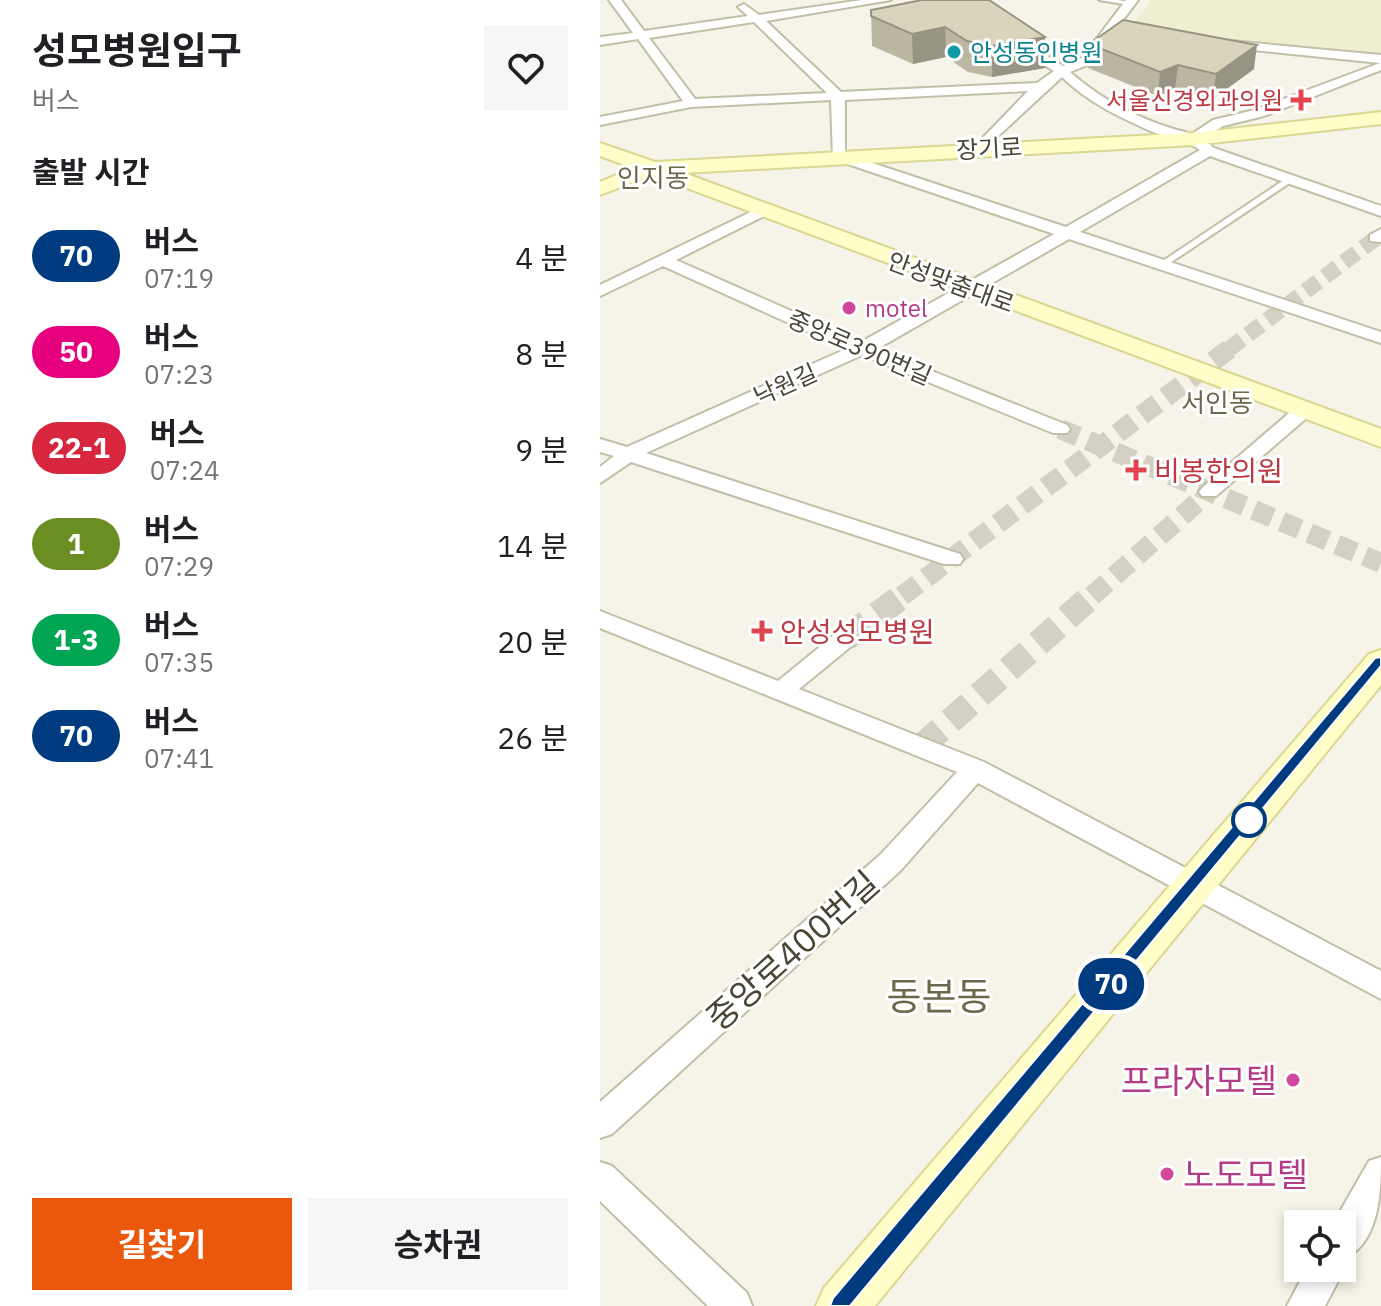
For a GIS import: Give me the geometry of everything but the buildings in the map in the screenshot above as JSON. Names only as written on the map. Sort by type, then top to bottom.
[{"type":"main road","name":"장기로","points":[[606,186],[649,169],[981,148],[1201,145],[1381,118]]},
{"type":"main road","name":"안성맞춤대로","points":[[600,149],[971,290],[1381,439]]},
{"type":"main road","points":[[606,186],[621,158],[717,164]]},
{"type":"main road","points":[[701,188],[717,164]]},
{"type":"main road","points":[[842,1306],[1381,662]]},
{"type":"street","points":[[600,1],[606,0]]},
{"type":"street","points":[[615,0],[691,103]]},
{"type":"street","points":[[600,41],[885,0]]},
{"type":"street","points":[[1098,19],[1112,0]]},
{"type":"street","points":[[981,148],[1040,87],[1062,71],[1086,61],[1131,1]]},
{"type":"street","points":[[615,25],[771,2]]},
{"type":"street","points":[[744,7],[808,64],[838,97],[838,156],[1381,338]]},
{"type":"street","points":[[1109,31],[1124,33]]},
{"type":"street","points":[[1005,34],[1062,71],[1093,99],[1119,112],[1290,180],[1381,211]]},
{"type":"street","points":[[1215,42],[1381,59]]},
{"type":"street","points":[[1062,71],[1075,48]]},
{"type":"street","name":"낙원길","points":[[600,477],[630,453],[862,349],[971,290],[1065,234],[1201,145],[1218,123],[1259,113],[1381,66]]},
{"type":"street","points":[[600,121],[691,103],[1040,87]]},
{"type":"street","points":[[603,286],[763,211]]},
{"type":"street","name":"중앙로390번길","points":[[662,260],[862,349],[1060,429]]},
{"type":"street","points":[[1209,492],[1303,411]]},
{"type":"street","points":[[600,445],[952,559]]},
{"type":"street","points":[[600,619],[975,769],[1195,883],[1381,986]]},
{"type":"street","points":[[781,691],[846,638]]},
{"type":"street","name":"중앙로400번길","points":[[600,1123],[891,862],[975,769]]},
{"type":"street","points":[[1356,1217],[1381,1173]]},
{"type":"street","points":[[600,1178],[734,1306]]},
{"type":"street","points":[[1305,1306],[1319,1282]]},
{"type":"lane","points":[[1102,0],[1131,1]]},
{"type":"lane","points":[[1161,265],[1290,180]]},
{"type":"shaded area","points":[[1152,0],[1381,0],[1381,55],[1142,32],[1130,27]]},
{"type":"tunnel","points":[[1229,349],[1376,238]]},
{"type":"tunnel","points":[[1101,446],[1232,347]]},
{"type":"tunnel","points":[[1060,429],[1101,446]]},
{"type":"tunnel","points":[[902,596],[1101,446]]},
{"type":"tunnel","points":[[1101,446],[1381,563]]},
{"type":"tunnel","points":[[1092,596],[1209,492]]},
{"type":"tunnel","points":[[846,638],[905,594]]},
{"type":"tunnel","points":[[921,747],[1094,594]]},
{"type":"bus line","name":"70","points":[[842,1306],[1381,662]]},
{"type":"place","name":"안성동인병원","points":[[954,52]]},
{"type":"place","name":"서울신경외과의원","points":[[1301,100]]},
{"type":"place","name":"motel","points":[[849,308]]},
{"type":"place","name":"비봉한의원","points":[[1136,470]]},
{"type":"place","name":"안성성모병원","points":[[762,631]]},
{"type":"place","name":"프라자모텔","points":[[1293,1080]]},
{"type":"place","name":"노도모텔","points":[[1167,1174]]},
{"type":"district","name":"인지동","points":[[653,177]]},
{"type":"district","name":"서인동","points":[[1217,402]]},
{"type":"district","name":"동본동","points":[[939,995]]}]
